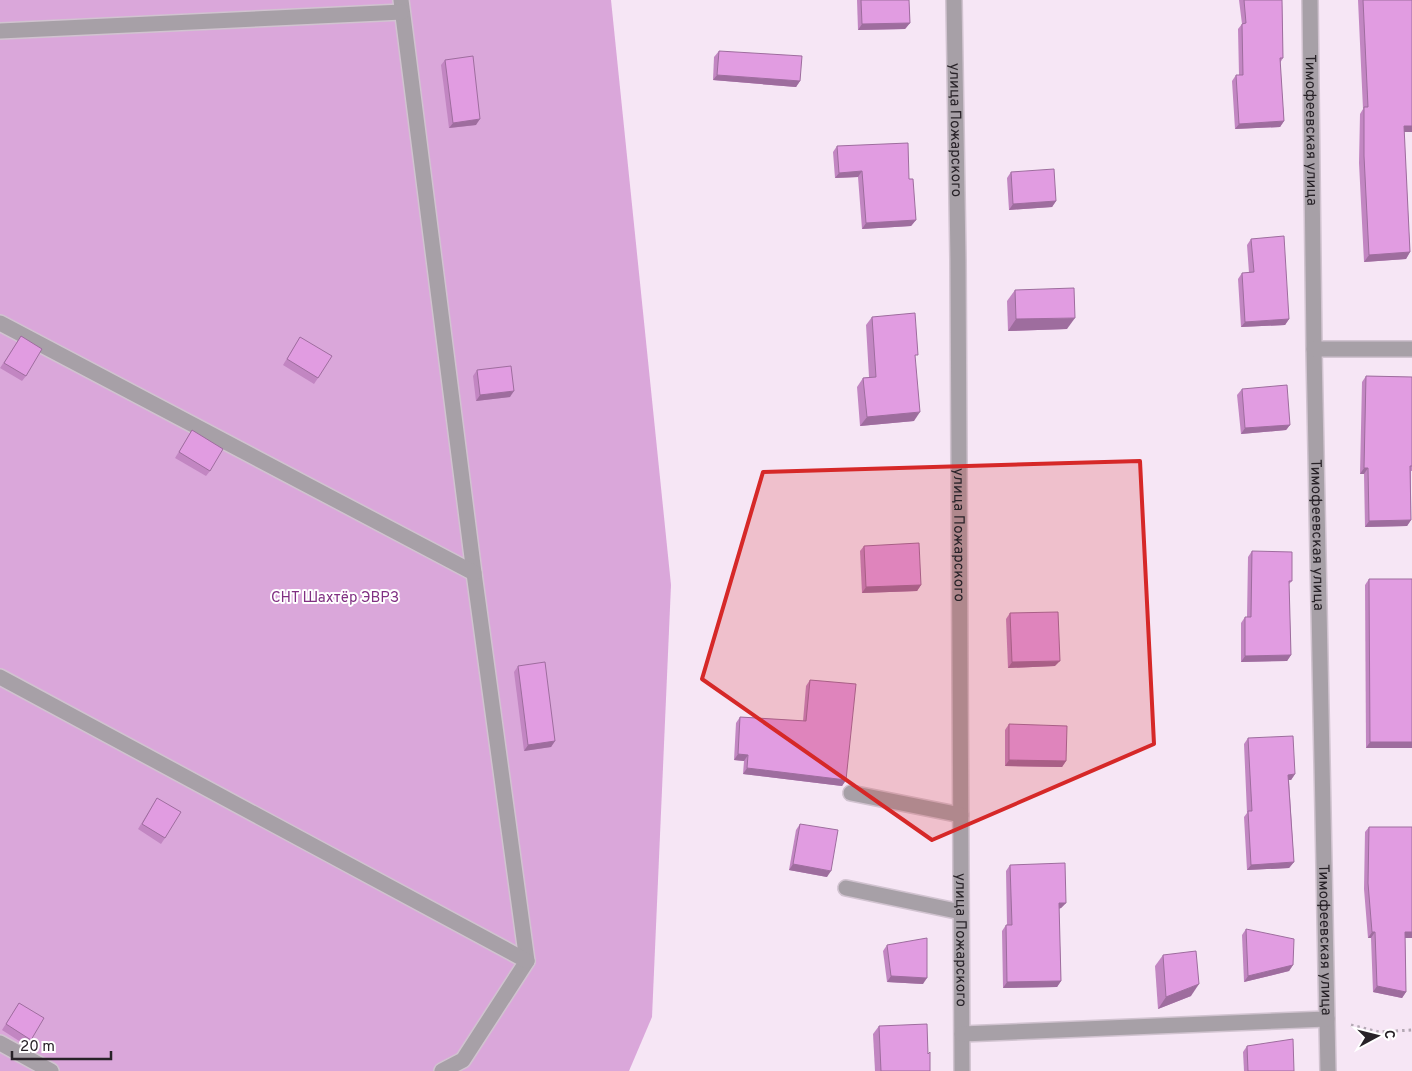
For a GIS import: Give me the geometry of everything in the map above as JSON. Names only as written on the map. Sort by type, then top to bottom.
[{"type":"street","name":"улица Пожарского","points":[[954,0],[958,260],[962,1071]]},
{"type":"street","name":"Тимофеевская улица","points":[[1310,0],[1314,349],[1328,1071]]},
{"type":"street","points":[[0,31],[402,6],[474,573],[528,961],[463,1060],[442,1071]]},
{"type":"street","points":[[0,323],[474,573]]},
{"type":"street","points":[[1314,349],[1412,349]]},
{"type":"street","points":[[0,677],[528,961]]},
{"type":"street","points":[[851,793],[960,815]]},
{"type":"street","points":[[846,888],[961,912]]},
{"type":"street","points":[[962,1034],[1327,1019]]},
{"type":"street","points":[[0,1043],[51,1071]]},
{"type":"path","points":[[1327,1019],[1379,1032],[1412,1030]]},
{"type":"highlighted area","points":[[1140,461],[1154,744],[932,840],[702,679],[763,472]]},
{"type":"green space","name":"СНТ Шахтёр ЭВРЗ","points":[[0,0],[611,0],[671,585],[652,1017],[629,1071],[0,1071]]},
{"type":"building","points":[[861,0],[909,0],[910,23],[862,24]]},
{"type":"building","points":[[1244,0],[1282,0],[1283,58],[1280,58],[1284,121],[1239,124],[1236,75],[1243,75],[1242,24],[1246,23]]},
{"type":"building","points":[[1363,0],[1412,0],[1412,126],[1404,126],[1410,252],[1369,255],[1364,156],[1364,107],[1368,107]]},
{"type":"building","points":[[719,51],[802,56],[800,81],[717,75]]},
{"type":"building","points":[[473,56],[480,119],[453,123],[445,60]]},
{"type":"building","points":[[908,143],[909,179],[913,179],[916,220],[866,223],[862,171],[839,173],[837,146]]},
{"type":"building","points":[[1054,169],[1056,201],[1013,204],[1011,172]]},
{"type":"building","points":[[1284,236],[1289,319],[1245,322],[1242,273],[1254,272],[1251,239]]},
{"type":"building","points":[[1074,288],[1075,318],[1016,319],[1015,290]]},
{"type":"building","points":[[915,313],[918,355],[915,355],[920,412],[867,417],[863,378],[876,377],[872,317]]},
{"type":"building","points":[[21,336],[42,349],[26,376],[4,363]]},
{"type":"building","points":[[300,337],[332,356],[318,378],[287,359]]},
{"type":"building","points":[[511,366],[514,391],[480,395],[477,370]]},
{"type":"building","points":[[1366,376],[1412,377],[1411,520],[1369,521],[1368,468],[1364,468]]},
{"type":"building","points":[[1287,385],[1290,425],[1245,428],[1242,389]]},
{"type":"building","points":[[192,430],[223,449],[210,471],[179,452]]},
{"type":"building","points":[[919,543],[921,585],[866,587],[864,546]]},
{"type":"building","points":[[1252,551],[1292,552],[1292,581],[1289,581],[1291,655],[1245,656],[1245,617],[1251,617]]},
{"type":"building","points":[[1369,579],[1412,579],[1412,742],[1370,742]]},
{"type":"building","points":[[1058,612],[1060,661],[1012,662],[1010,613]]},
{"type":"building","points":[[545,662],[555,741],[528,745],[518,666]]},
{"type":"building","points":[[810,680],[856,684],[846,780],[747,768],[748,755],[738,754],[740,717],[806,721]]},
{"type":"building","points":[[1009,724],[1067,726],[1066,761],[1009,760]]},
{"type":"building","points":[[1293,736],[1295,774],[1288,775],[1294,862],[1251,865],[1248,811],[1252,811],[1248,738]]},
{"type":"building","points":[[157,798],[181,812],[165,838],[142,824]]},
{"type":"building","points":[[800,824],[838,830],[831,871],[793,864]]},
{"type":"building","points":[[1369,827],[1412,827],[1412,932],[1405,932],[1406,992],[1377,986],[1375,932],[1372,932],[1368,883]]},
{"type":"building","points":[[1065,863],[1066,903],[1059,903],[1061,981],[1007,982],[1006,925],[1012,925],[1010,865]]},
{"type":"building","points":[[1246,929],[1294,939],[1293,965],[1248,976]]},
{"type":"building","points":[[927,938],[927,978],[891,976],[887,945]]},
{"type":"building","points":[[1196,951],[1199,984],[1166,997],[1163,955]]},
{"type":"building","points":[[19,1003],[44,1018],[31,1040],[6,1024]]},
{"type":"building","points":[[927,1024],[930,1071],[881,1071],[879,1026]]},
{"type":"building","points":[[1293,1039],[1294,1071],[1248,1071],[1247,1046]]}]
